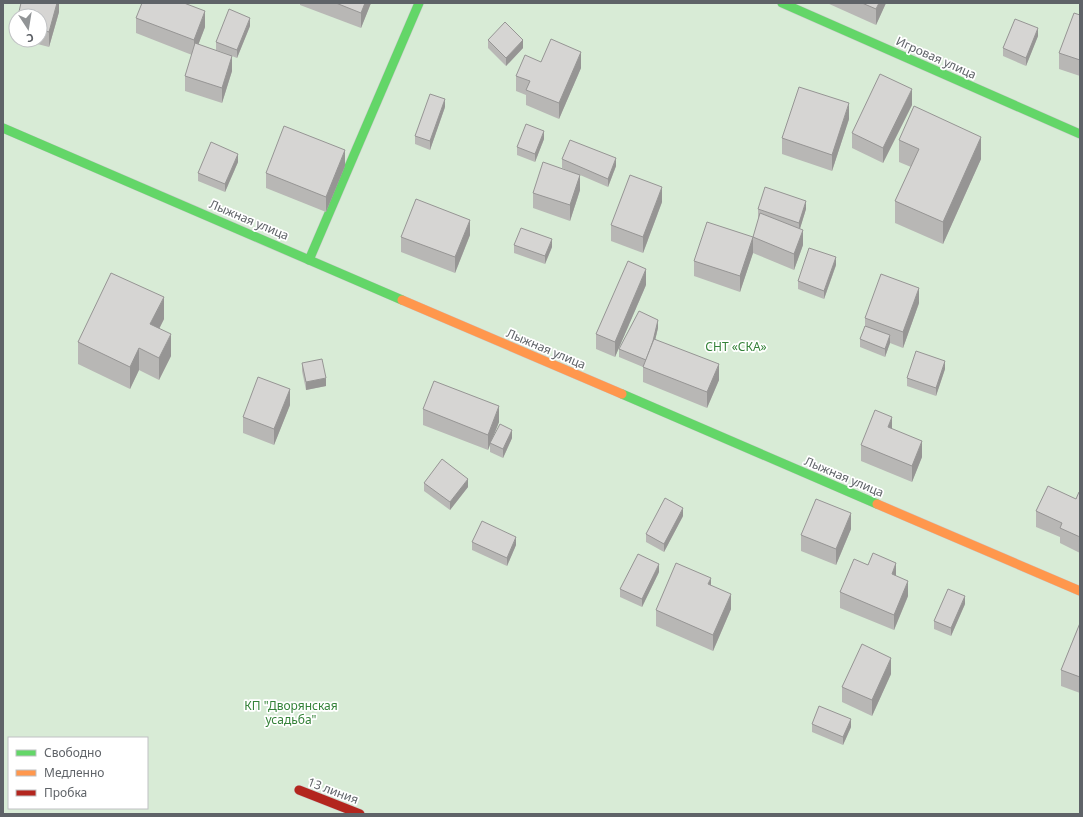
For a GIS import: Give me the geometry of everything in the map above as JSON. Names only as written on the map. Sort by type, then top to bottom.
[{"type":"street","points":[[310,260],[419,3]]},
{"type":"street","name":"Игровая улица","points":[[782,3],[1080,134]]},
{"type":"street","name":"Лыжная улица","points":[[3,128],[1080,591]]},
{"type":"street","name":"13 линия","points":[[298,790],[360,814]]},
{"type":"green space","name":"СНТ «СКА»","points":[[3,3],[1080,3],[1080,814],[3,814]]},
{"type":"building","points":[[21,3],[57,3],[49,32],[48,8],[20,8]]},
{"type":"building","points":[[142,3],[184,3],[205,11],[194,40],[136,18]]},
{"type":"building","points":[[336,3],[365,3],[361,13]]},
{"type":"building","points":[[862,3],[879,3],[876,9]]},
{"type":"building","points":[[229,9],[250,18],[237,50],[216,42]]},
{"type":"building","points":[[1074,13],[1080,15],[1080,60],[1059,53]]},
{"type":"building","points":[[1015,19],[1038,28],[1026,58],[1003,48]]},
{"type":"building","points":[[505,22],[523,40],[506,58],[488,40]]},
{"type":"building","points":[[551,39],[581,52],[559,103],[526,90],[530,81],[516,76],[525,55],[541,62]]},
{"type":"building","points":[[195,43],[232,56],[222,88],[185,76]]},
{"type":"building","points":[[880,74],[912,89],[883,148],[852,133]]},
{"type":"building","points":[[799,87],[849,103],[832,155],[782,138]]},
{"type":"building","points":[[430,94],[445,99],[430,141],[415,136]]},
{"type":"building","points":[[914,106],[981,137],[943,222],[895,201],[919,149],[899,140]]},
{"type":"building","points":[[526,124],[544,131],[535,154],[517,147]]},
{"type":"building","points":[[284,126],[345,150],[326,197],[266,173]]},
{"type":"building","points":[[570,140],[616,158],[608,179],[562,159]]},
{"type":"building","points":[[211,142],[238,154],[225,184],[198,173]]},
{"type":"building","points":[[543,162],[580,175],[570,205],[533,193]]},
{"type":"building","points":[[630,175],[662,187],[643,237],[611,225]]},
{"type":"building","points":[[765,187],[806,201],[799,223],[758,209]]},
{"type":"building","points":[[416,199],[470,220],[455,257],[401,237]]},
{"type":"building","points":[[760,213],[803,230],[794,254],[753,237]]},
{"type":"building","points":[[707,222],[753,237],[740,276],[694,261]]},
{"type":"building","points":[[521,228],[552,239],[545,256],[514,245]]},
{"type":"building","points":[[809,248],[836,257],[824,291],[798,281]]},
{"type":"building","points":[[628,261],[646,269],[615,342],[596,334]]},
{"type":"building","points":[[111,273],[164,297],[150,324],[171,334],[159,358],[139,348],[130,367],[78,342]]},
{"type":"building","points":[[881,274],[919,288],[903,332],[865,318]]},
{"type":"building","points":[[639,311],[658,320],[653,341],[646,360],[619,349]]},
{"type":"building","points":[[865,326],[890,335],[885,349],[860,339]]},
{"type":"building","points":[[654,339],[719,364],[707,392],[643,367]]},
{"type":"building","points":[[916,351],[945,361],[936,388],[907,378]]},
{"type":"building","points":[[322,359],[326,378],[306,382],[302,363]]},
{"type":"building","points":[[258,377],[290,389],[274,429],[243,417]]},
{"type":"building","points":[[434,381],[499,406],[488,435],[423,409]]},
{"type":"building","points":[[875,410],[892,417],[888,427],[922,441],[912,466],[861,445]]},
{"type":"building","points":[[500,424],[512,430],[503,449],[490,443]]},
{"type":"building","points":[[442,459],[468,479],[450,502],[424,483]]},
{"type":"building","points":[[1048,486],[1076,499],[1079,492],[1080,493],[1080,537],[1060,528],[1062,523],[1036,511]]},
{"type":"building","points":[[665,498],[683,508],[664,544],[646,534]]},
{"type":"building","points":[[816,499],[851,513],[836,549],[801,535]]},
{"type":"building","points":[[482,521],[516,537],[507,558],[472,542]]},
{"type":"building","points":[[873,553],[896,563],[892,574],[908,581],[894,615],[840,592],[854,559],[868,565]]},
{"type":"building","points":[[638,554],[659,564],[642,599],[620,589]]},
{"type":"building","points":[[676,563],[711,578],[708,584],[731,594],[713,635],[656,610]]},
{"type":"building","points":[[948,589],[965,596],[951,628],[934,621]]},
{"type":"building","points":[[1080,623],[1080,677],[1061,670]]},
{"type":"building","points":[[862,644],[891,658],[872,700],[842,687]]},
{"type":"building","points":[[819,706],[851,719],[843,737],[812,724]]},
{"type":"traffic: fast","points":[[309,260],[419,3]]},
{"type":"traffic: fast","points":[[782,3],[1080,134]]},
{"type":"traffic: fast","points":[[3,128],[402,300]]},
{"type":"traffic: fast","points":[[622,394],[877,504]]},
{"type":"traffic: slow","points":[[402,300],[622,394]]},
{"type":"traffic: slow","points":[[877,504],[1080,591]]},
{"type":"traffic: jam","points":[[299,790],[360,814]]},
{"type":"park label","name":"КП \"Дворянская усадьба\"","points":[[291,713]]}]
